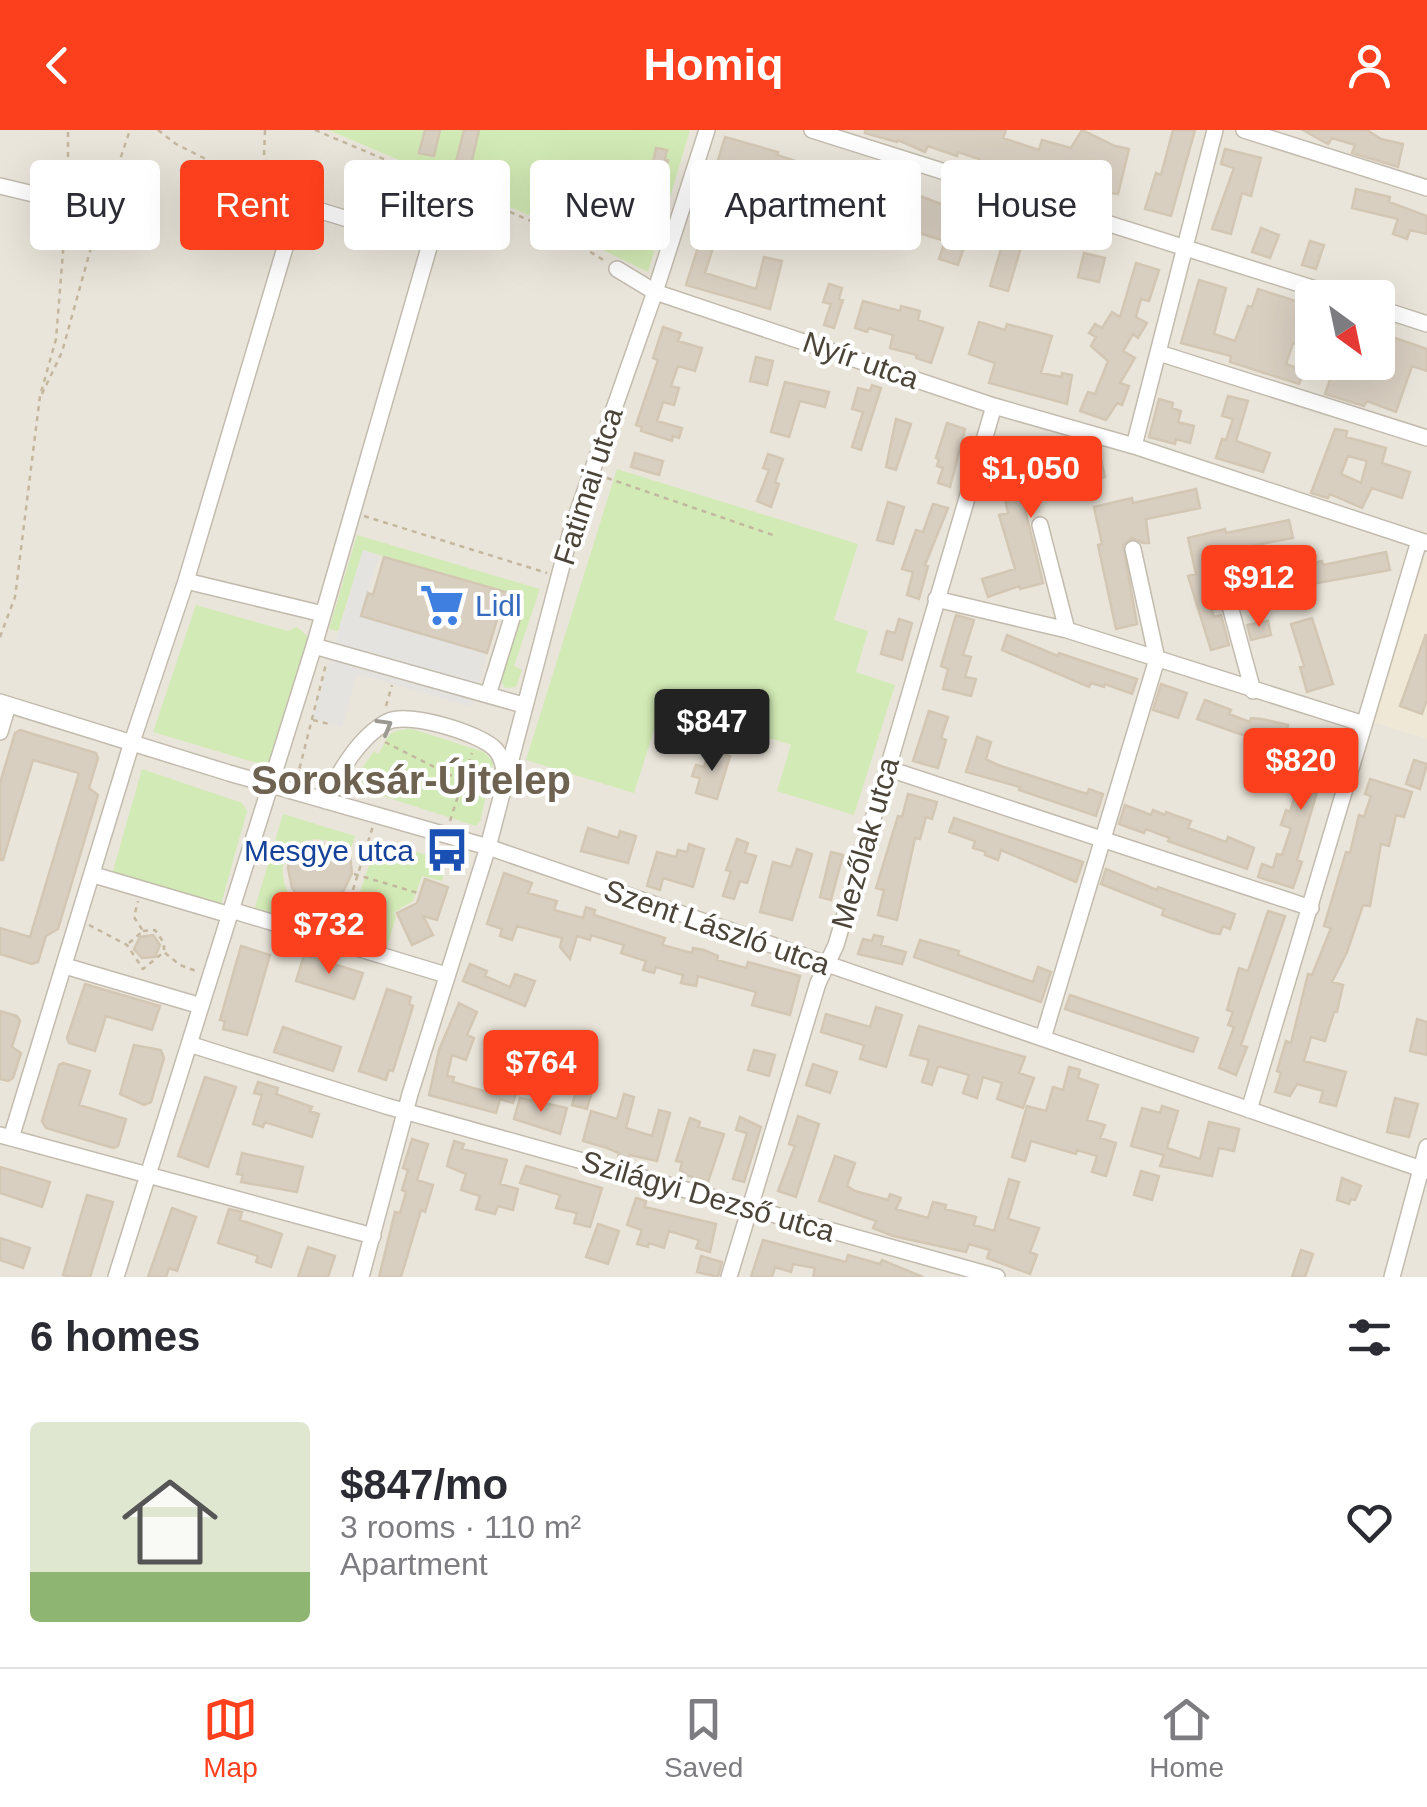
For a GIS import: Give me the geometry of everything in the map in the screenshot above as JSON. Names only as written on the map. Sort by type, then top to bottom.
[{"type":"street","name":"Fatimai utca","points":[[488,847],[558,576],[707,130]]},
{"type":"street","points":[[812,130],[1295,282]]},
{"type":"street","points":[[1134,446],[1215,130]]},
{"type":"street","points":[[1244,130],[1427,188]]},
{"type":"street","points":[[0,186],[30,193]]},
{"type":"street","points":[[283,250],[186,581],[132,742],[65,966],[6,1136],[373,1236]]},
{"type":"street","points":[[116,1277],[272,784],[322,648],[323,614],[428,250]]},
{"type":"street","name":"Nyír utca","points":[[618,269],[655,292],[994,406],[1134,446],[1423,542]]},
{"type":"street","points":[[1395,314],[1427,324]]},
{"type":"street","points":[[1158,353],[1427,438]]},
{"type":"street","name":"Mezőlak utca","points":[[728,1277],[818,984],[836,944],[994,406]]},
{"type":"street","points":[[1040,525],[1067,630]]},
{"type":"street","points":[[1250,1110],[1364,724],[1423,542]]},
{"type":"street","points":[[1042,1038],[1157,660],[1133,549]]},
{"type":"street","points":[[1220,569],[1253,691]]},
{"type":"street","points":[[186,581],[323,614]]},
{"type":"street","points":[[936,599],[1067,630],[1364,724]]},
{"type":"street","points":[[488,695],[512,618]]},
{"type":"street","points":[[322,648],[523,705]]},
{"type":"street","points":[[0,732],[4,704]]},
{"type":"street","name":"Szent László utca","points":[[4,704],[488,847],[1425,1170]]},
{"type":"street","points":[[326,801],[335,780],[376,730],[403,718],[476,737],[498,752],[505,776]]},
{"type":"street","points":[[886,768],[1311,908]]},
{"type":"street","points":[[361,1277],[446,975],[488,847]]},
{"type":"street","points":[[94,875],[446,975]]},
{"type":"street","points":[[65,966],[201,1006]]},
{"type":"street","name":"Szilágyi Dezső utca","points":[[189,1044],[386,1106],[996,1277]]},
{"type":"street","points":[[1392,1277],[1425,1170],[1427,1147]]},
{"type":"path","points":[[68,130],[69,160]]},
{"type":"path","points":[[120,160],[130,130]]},
{"type":"path","points":[[158,130],[206,160]]},
{"type":"path","points":[[264,130],[265,160]]},
{"type":"path","points":[[315,130],[387,160]]},
{"type":"path","points":[[510,212],[561,234],[618,269]]},
{"type":"path","points":[[0,637],[15,597],[40,396],[56,339],[63,250]]},
{"type":"path","points":[[40,396],[62,352],[91,250]]},
{"type":"path","points":[[591,472],[773,536]]},
{"type":"path","points":[[352,513],[558,576]]},
{"type":"path","points":[[298,792],[297,772],[311,719],[322,648]]},
{"type":"path","points":[[397,669],[376,730],[464,782]]},
{"type":"path","points":[[311,719],[329,724]]},
{"type":"path","points":[[445,835],[476,737]]},
{"type":"path","points":[[337,942],[377,816]]},
{"type":"path","points":[[356,875],[418,892]]},
{"type":"path","points":[[142,890],[134,917],[142,931]]},
{"type":"path","points":[[79,922],[101,928],[127,945],[143,969],[164,952]]},
{"type":"path","points":[[127,945],[142,931],[155,930],[164,943],[164,952]]},
{"type":"path","points":[[164,952],[180,965],[212,975]]},
{"type":"shaded area","points":[[0,130],[328,130],[399,160],[344,160],[344,250],[510,250],[510,207],[530,216],[530,250],[604,250],[647,271],[653,250],[670,250],[670,196],[690,130],[1427,130],[1427,1277],[0,1277]],"holes":[[[855,672],[894,685],[792,745],[661,704]]]},
{"type":"shaded area","points":[[363,550],[379,556],[361,616],[487,653],[472,707],[357,674],[342,727],[312,718]]},
{"type":"shaded area","points":[[1427,556],[1427,739],[1370,721]]},
{"type":"green space","points":[[328,130],[690,130],[670,198],[670,160],[530,160],[530,216],[510,207],[510,160],[399,160]]},
{"type":"green space","points":[[603,250],[655,250],[648,272]]},
{"type":"green space","points":[[617,469],[858,544],[834,620],[868,631],[856,672],[895,685],[854,815],[777,791],[791,745],[662,705],[634,793],[526,760]]},
{"type":"green space","points":[[357,535],[540,589],[514,666],[522,670],[516,687],[505,688],[499,676],[522,597],[363,550],[338,631],[329,629]]},
{"type":"green space","points":[[196,605],[288,631],[297,627],[309,638],[270,767],[153,732]]},
{"type":"green space","points":[[412,729],[484,752],[493,762],[476,826],[355,787],[353,781],[374,751],[378,754],[388,736]]},
{"type":"green space","points":[[142,769],[242,803],[247,811],[221,904],[112,874]]},
{"type":"green space","points":[[283,814],[355,836],[351,848],[322,840],[305,841],[295,845],[284,860],[286,888],[301,908],[325,922],[326,936],[253,914]]},
{"type":"green space","points":[[386,842],[447,862],[442,881],[422,876],[413,901],[394,912],[396,917],[385,954],[343,941],[369,865],[380,860]]},
{"type":"building","points":[[425,130],[440,130],[434,156],[419,153]]},
{"type":"building","points":[[464,130],[479,130],[472,160],[456,160]]},
{"type":"building","points":[[1006,130],[1003,138],[1039,150],[1042,140],[1071,148],[1082,130],[1129,149],[1118,194],[1112,193],[1112,160],[979,160],[928,146],[925,152],[898,140],[865,133]]},
{"type":"building","points":[[1173,130],[1195,130],[1171,216],[1145,209],[1156,173],[1161,175]]},
{"type":"building","points":[[1303,130],[1367,130],[1381,139],[1403,144],[1398,167],[1352,153],[1355,145],[1332,138],[1328,144]]},
{"type":"building","points":[[725,137],[778,152],[777,155],[792,160],[718,160]]},
{"type":"building","points":[[656,148],[667,150],[668,160],[654,160]]},
{"type":"building","points":[[1225,149],[1261,158],[1251,196],[1242,193],[1231,234],[1212,229],[1234,168],[1221,164]]},
{"type":"building","points":[[1356,189],[1390,197],[1389,202],[1427,216],[1427,234],[1410,230],[1407,239],[1393,234],[1398,219],[1352,208]]},
{"type":"building","points":[[921,196],[941,204],[941,240],[921,234]]},
{"type":"building","points":[[1261,228],[1279,235],[1270,258],[1252,252]]},
{"type":"building","points":[[1310,241],[1324,245],[1316,269],[1302,265]]},
{"type":"building","points":[[697,250],[712,250],[705,273],[756,289],[764,257],[782,261],[770,309],[686,285]]},
{"type":"building","points":[[942,250],[963,250],[958,265],[939,259]]},
{"type":"building","points":[[1001,250],[1020,250],[1008,291],[990,286]]},
{"type":"building","points":[[1084,253],[1105,258],[1099,282],[1078,277]]},
{"type":"building","points":[[1136,263],[1159,270],[1149,301],[1141,299],[1136,317],[1147,323],[1138,338],[1133,334],[1123,351],[1135,358],[1120,383],[1129,386],[1122,405],[1117,403],[1106,420],[1080,411],[1088,392],[1095,394],[1108,361],[1091,346],[1096,337],[1089,333],[1095,324],[1102,328],[1112,312],[1120,317]]},
{"type":"building","points":[[1199,280],[1226,288],[1214,334],[1235,341],[1258,289],[1295,301],[1295,344],[1286,364],[1295,368],[1295,380],[1301,380],[1299,384],[1230,362],[1231,356],[1181,343]]},
{"type":"building","points":[[829,284],[842,288],[839,299],[843,300],[834,328],[824,325],[831,304],[823,302]]},
{"type":"building","points":[[863,301],[900,311],[901,306],[920,311],[918,320],[943,328],[931,363],[890,348],[893,335],[855,328]]},
{"type":"building","points":[[979,322],[1005,330],[1007,324],[1052,336],[1041,373],[1072,375],[1067,404],[989,383],[995,363],[969,354]]},
{"type":"building","points":[[663,327],[681,333],[678,341],[702,348],[695,371],[678,366],[671,386],[679,388],[674,405],[663,402],[657,421],[682,428],[679,438],[673,436],[672,441],[641,431],[642,427],[636,425],[658,360],[653,358]]},
{"type":"building","points":[[1395,338],[1427,349],[1427,371],[1412,366],[1396,412],[1367,401],[1364,406],[1325,394],[1330,380],[1395,380]]},
{"type":"building","points":[[756,357],[773,361],[767,385],[750,381]]},
{"type":"building","points":[[785,382],[829,392],[825,407],[800,401],[789,437],[771,432]]},
{"type":"building","points":[[872,385],[881,388],[861,450],[852,447],[863,412],[852,409],[858,388],[870,391]]},
{"type":"building","points":[[1228,396],[1248,401],[1236,441],[1270,453],[1263,472],[1216,458],[1233,419],[1222,416]]},
{"type":"building","points":[[1159,399],[1173,403],[1172,408],[1181,411],[1178,422],[1194,426],[1190,443],[1176,439],[1175,444],[1149,437]]},
{"type":"building","points":[[896,419],[911,424],[896,470],[886,467]]},
{"type":"building","points":[[947,423],[965,429],[950,487],[938,483],[943,468],[937,466],[936,458]]},
{"type":"building","points":[[1335,429],[1347,431],[1346,437],[1386,448],[1382,463],[1410,472],[1402,498],[1372,488],[1362,508],[1330,494],[1328,498],[1311,493]],"holes":[[[1348,456],[1367,461],[1361,483],[1341,474]]]},
{"type":"building","points":[[635,453],[663,461],[659,475],[631,467]]},
{"type":"building","points":[[768,454],[783,459],[771,507],[757,501],[769,470],[763,468]]},
{"type":"building","points":[[1101,459],[1105,477],[1021,493],[1043,583],[1020,589],[1019,586],[988,597],[982,579],[1015,569],[999,515],[1008,513],[1000,477]]},
{"type":"building","points":[[1196,489],[1200,508],[1146,519],[1149,543],[1132,538],[1123,545],[1137,624],[1116,629],[1094,507]]},
{"type":"building","points":[[888,502],[904,507],[893,544],[877,540]]},
{"type":"building","points":[[933,504],[948,508],[925,565],[928,566],[919,599],[907,595],[913,572],[902,569],[916,530],[923,532]]},
{"type":"building","points":[[1289,520],[1293,538],[1206,554],[1213,587],[1206,589],[1214,617],[1221,615],[1229,645],[1211,650],[1188,576],[1196,574],[1188,538]]},
{"type":"building","points":[[1386,552],[1390,570],[1289,588],[1285,569]]},
{"type":"building","name":"Lidl","points":[[384,557],[523,597],[519,610],[510,607],[499,613],[487,653],[361,616],[368,593],[373,595]]},
{"type":"building","points":[[956,615],[974,620],[963,655],[971,657],[965,677],[976,679],[971,696],[943,689],[948,669],[941,666]]},
{"type":"building","points":[[1312,618],[1333,684],[1307,692],[1300,667],[1304,666],[1291,624]]},
{"type":"building","points":[[899,619],[912,623],[902,660],[881,654],[887,631],[895,633]]},
{"type":"building","points":[[1268,621],[1271,635],[1251,640],[1247,625]]},
{"type":"building","points":[[1426,634],[1427,699],[1422,714],[1400,706]]},
{"type":"building","points":[[1007,635],[1058,656],[1059,653],[1137,679],[1132,694],[1105,684],[1104,687],[1091,683],[1089,687],[1002,650]]},
{"type":"building","points":[[1161,684],[1187,693],[1178,718],[1153,710]]},
{"type":"building","points":[[1205,700],[1250,722],[1251,718],[1288,725],[1284,741],[1270,737],[1268,744],[1197,719]]},
{"type":"building","points":[[929,711],[948,717],[938,768],[913,761]]},
{"type":"building","points":[[20,730],[96,753],[98,758],[89,788],[98,795],[58,929],[46,936],[38,962],[32,964],[0,954],[0,928],[30,937],[79,773],[33,760],[0,860],[0,783],[15,733]]},
{"type":"building","points":[[1321,730],[1340,737],[1330,764],[1326,762],[1297,860],[1302,862],[1293,888],[1258,877],[1262,864],[1273,868],[1277,854],[1282,855],[1291,828],[1281,825],[1286,810],[1290,812],[1302,770],[1305,771]]},
{"type":"building","points":[[977,737],[991,742],[986,759],[998,765],[1087,794],[1089,789],[1103,794],[1096,816],[1019,790],[1020,787],[966,772]]},
{"type":"building","points":[[709,750],[730,756],[717,799],[696,793],[700,778],[692,776],[696,765],[704,767]]},
{"type":"building","points":[[1414,760],[1427,764],[1420,789],[1406,784]]},
{"type":"building","points":[[1370,779],[1412,792],[1404,817],[1396,815],[1389,846],[1381,844],[1370,906],[1363,905],[1332,982],[1343,985],[1337,1012],[1325,1041],[1311,1037],[1304,1061],[1346,1072],[1336,1106],[1320,1102],[1323,1091],[1297,1084],[1290,1096],[1275,1092],[1281,1073],[1277,1071],[1286,1041],[1291,1043],[1308,974],[1312,975],[1331,928],[1324,926],[1359,815],[1364,817],[1371,796],[1365,794]]},
{"type":"building","points":[[908,794],[937,802],[932,819],[926,817],[920,839],[915,838],[897,920],[878,915],[884,890],[876,888]]},
{"type":"building","points":[[1125,805],[1151,815],[1153,810],[1165,815],[1166,812],[1191,821],[1188,828],[1254,848],[1247,869],[1168,841],[1170,838],[1146,829],[1144,833],[1119,824]]},
{"type":"building","points":[[954,818],[1083,862],[1076,882],[1001,850],[998,860],[985,855],[986,852],[973,848],[975,841],[949,832]]},
{"type":"building","points":[[588,828],[618,838],[620,831],[636,836],[628,863],[581,851]]},
{"type":"building","points":[[737,839],[748,843],[745,853],[756,856],[747,883],[740,881],[734,899],[723,896],[731,871],[726,870]]},
{"type":"building","points":[[321,844],[343,849],[350,856],[352,873],[343,892],[335,895],[333,908],[323,913],[307,907],[292,888],[288,868],[291,853]]},
{"type":"building","points":[[689,844],[704,849],[693,887],[663,878],[660,890],[647,886],[657,852],[676,857],[678,850],[687,852]]},
{"type":"building","points":[[797,849],[812,854],[792,920],[760,912],[773,862],[791,867]]},
{"type":"building","points":[[831,852],[843,855],[831,900],[820,897]]},
{"type":"building","points":[[1106,869],[1157,890],[1158,887],[1235,914],[1230,929],[1223,926],[1220,934],[1212,933],[1162,915],[1164,909],[1101,884]]},
{"type":"building","points":[[504,873],[532,883],[528,893],[557,901],[554,910],[583,918],[586,907],[595,910],[594,915],[665,938],[662,945],[692,953],[693,948],[704,950],[718,956],[717,960],[746,968],[748,962],[800,976],[790,1015],[752,1005],[756,992],[698,976],[696,986],[681,983],[683,975],[656,967],[654,973],[643,970],[646,961],[621,953],[624,945],[591,935],[590,940],[577,936],[570,959],[560,947],[562,938],[517,926],[512,940],[500,936],[502,929],[487,924]]},
{"type":"building","points":[[425,879],[448,887],[437,920],[423,916],[433,935],[412,945],[397,913],[417,903]]},
{"type":"building","points":[[1268,911],[1285,916],[1241,1045],[1247,1047],[1236,1075],[1219,1068],[1234,1027],[1228,1025],[1233,1012],[1227,1010],[1239,968],[1248,971]]},
{"type":"building","points":[[153,935],[160,945],[155,957],[142,958],[134,949],[140,937]]},
{"type":"building","points":[[874,935],[883,937],[881,945],[906,952],[902,964],[858,954],[863,939],[872,941]]},
{"type":"building","points":[[920,940],[959,951],[958,955],[1033,982],[1038,967],[1051,972],[1041,1002],[914,957]]},
{"type":"building","points":[[241,946],[270,955],[247,1035],[223,1029],[225,1021],[220,1020]]},
{"type":"building","points":[[304,955],[363,973],[354,999],[296,981]]},
{"type":"building","points":[[470,964],[510,987],[515,974],[535,981],[525,1006],[463,981]]},
{"type":"building","points":[[85,984],[160,1006],[152,1030],[106,1016],[95,1051],[69,1043],[67,1038]]},
{"type":"building","points":[[387,989],[411,997],[409,1004],[413,1006],[393,1071],[389,1070],[386,1080],[359,1071]]},
{"type":"building","points":[[1070,995],[1198,1038],[1193,1052],[1065,1009]]},
{"type":"building","points":[[459,1003],[477,1012],[467,1035],[474,1038],[466,1060],[452,1055],[447,1076],[454,1077],[453,1082],[487,1092],[493,1071],[520,1079],[513,1103],[500,1099],[496,1113],[429,1095],[439,1050]]},
{"type":"building","points":[[876,1007],[902,1015],[886,1067],[860,1059],[864,1045],[821,1032],[826,1014],[870,1027]]},
{"type":"building","points":[[0,1011],[17,1016],[20,1021],[12,1047],[21,1053],[13,1078],[8,1081],[0,1079]]},
{"type":"building","points":[[1417,1019],[1427,1022],[1427,1055],[1410,1051]]},
{"type":"building","points":[[919,1026],[1025,1057],[1019,1073],[1034,1078],[1023,1108],[997,1099],[1002,1083],[983,1077],[977,1098],[963,1093],[969,1075],[938,1066],[932,1085],[922,1082],[929,1060],[910,1055]]},
{"type":"building","points":[[283,1027],[341,1047],[333,1071],[274,1052]]},
{"type":"building","points":[[134,1045],[161,1050],[164,1058],[151,1102],[144,1105],[120,1094]]},
{"type":"building","points":[[754,1050],[775,1055],[769,1076],[748,1070]]},
{"type":"building","points":[[813,1064],[837,1072],[830,1093],[806,1085]]},
{"type":"building","points":[[59,1065],[90,1071],[79,1105],[126,1119],[118,1146],[113,1148],[46,1128],[42,1121]]},
{"type":"building","points":[[1069,1067],[1080,1070],[1078,1078],[1098,1085],[1087,1120],[1105,1125],[1100,1138],[1116,1143],[1106,1176],[1092,1172],[1097,1156],[1077,1150],[1076,1154],[1031,1141],[1025,1161],[1012,1157],[1027,1106],[1046,1111],[1053,1087],[1063,1090]]},
{"type":"building","points":[[205,1077],[236,1087],[208,1167],[178,1156]]},
{"type":"building","points":[[258,1082],[278,1088],[276,1094],[312,1107],[310,1111],[319,1114],[312,1137],[265,1122],[263,1127],[253,1124],[262,1095],[254,1093]]},
{"type":"building","points":[[578,1084],[593,1088],[587,1109],[572,1105]]},
{"type":"building","points":[[624,1094],[634,1097],[626,1128],[652,1136],[659,1110],[670,1113],[657,1161],[630,1155],[628,1160],[583,1141],[591,1111],[617,1119]]},
{"type":"building","points":[[520,1098],[567,1108],[560,1134],[514,1119]]},
{"type":"building","points":[[1395,1098],[1418,1104],[1409,1137],[1387,1132]]},
{"type":"building","points":[[1162,1106],[1178,1111],[1167,1148],[1200,1159],[1209,1122],[1239,1129],[1234,1151],[1219,1148],[1212,1176],[1160,1166],[1164,1155],[1131,1146],[1142,1108],[1160,1113]]},
{"type":"building","points":[[798,1116],[819,1124],[796,1197],[778,1191],[795,1146],[789,1144]]},
{"type":"building","points":[[740,1117],[761,1127],[744,1182],[733,1179],[747,1133],[736,1130]]},
{"type":"building","points":[[690,1118],[700,1122],[698,1127],[724,1134],[708,1182],[686,1175],[680,1170],[682,1162],[676,1161]]},
{"type":"building","points":[[412,1139],[428,1144],[417,1180],[433,1185],[425,1212],[421,1210],[401,1277],[379,1277],[395,1212],[400,1213],[406,1192],[402,1190],[408,1170],[403,1168]]},
{"type":"building","points":[[454,1141],[464,1144],[462,1149],[507,1160],[500,1184],[518,1189],[513,1210],[498,1206],[495,1214],[476,1209],[480,1196],[461,1190],[466,1174],[447,1166]]},
{"type":"building","points":[[242,1153],[303,1167],[297,1192],[241,1182],[243,1175],[237,1174]]},
{"type":"building","points":[[835,1156],[855,1163],[847,1186],[855,1191],[888,1200],[890,1194],[901,1198],[896,1209],[928,1218],[933,1202],[946,1205],[945,1209],[976,1217],[974,1225],[994,1231],[1009,1179],[1019,1182],[1008,1219],[1039,1228],[1030,1252],[1037,1255],[1030,1274],[987,1258],[990,1250],[969,1244],[966,1252],[893,1236],[873,1228],[876,1221],[819,1201]]},
{"type":"building","points":[[526,1166],[602,1188],[590,1227],[574,1223],[577,1213],[556,1208],[560,1195],[520,1183]]},
{"type":"building","points":[[0,1167],[50,1182],[42,1207],[0,1193]]},
{"type":"building","points":[[1141,1171],[1159,1176],[1152,1200],[1134,1195]]},
{"type":"building","points":[[1342,1178],[1361,1186],[1349,1204],[1337,1200]]},
{"type":"building","points":[[87,1195],[113,1202],[90,1277],[71,1277],[63,1275]]},
{"type":"building","points":[[636,1198],[646,1201],[645,1207],[716,1224],[710,1252],[696,1248],[699,1240],[669,1231],[664,1248],[637,1244],[642,1230],[627,1225]]},
{"type":"building","points":[[172,1208],[196,1217],[177,1271],[169,1268],[166,1277],[148,1277]]},
{"type":"building","points":[[229,1209],[242,1212],[240,1220],[282,1234],[271,1267],[256,1262],[258,1256],[218,1243]]},
{"type":"building","points":[[598,1224],[619,1231],[608,1264],[586,1257]]},
{"type":"building","points":[[0,1238],[30,1248],[23,1268],[0,1260]]},
{"type":"building","points":[[763,1240],[846,1262],[848,1255],[880,1264],[882,1260],[923,1277],[813,1277],[815,1268],[793,1264],[791,1272],[775,1267],[772,1277],[751,1277]]},
{"type":"building","points":[[308,1247],[335,1256],[328,1277],[298,1277]]},
{"type":"building","points":[[1301,1250],[1313,1254],[1305,1277],[1292,1277]]},
{"type":"building","points":[[701,1256],[722,1262],[718,1277],[697,1272]]},
{"type":"place","name":"Lidl","points":[[442,605]]},
{"type":"place","name":"Mesgye utca","points":[[447,850]]},
{"type":"district","name":"Soroksár-Újtelep","points":[[411,780]]}]
